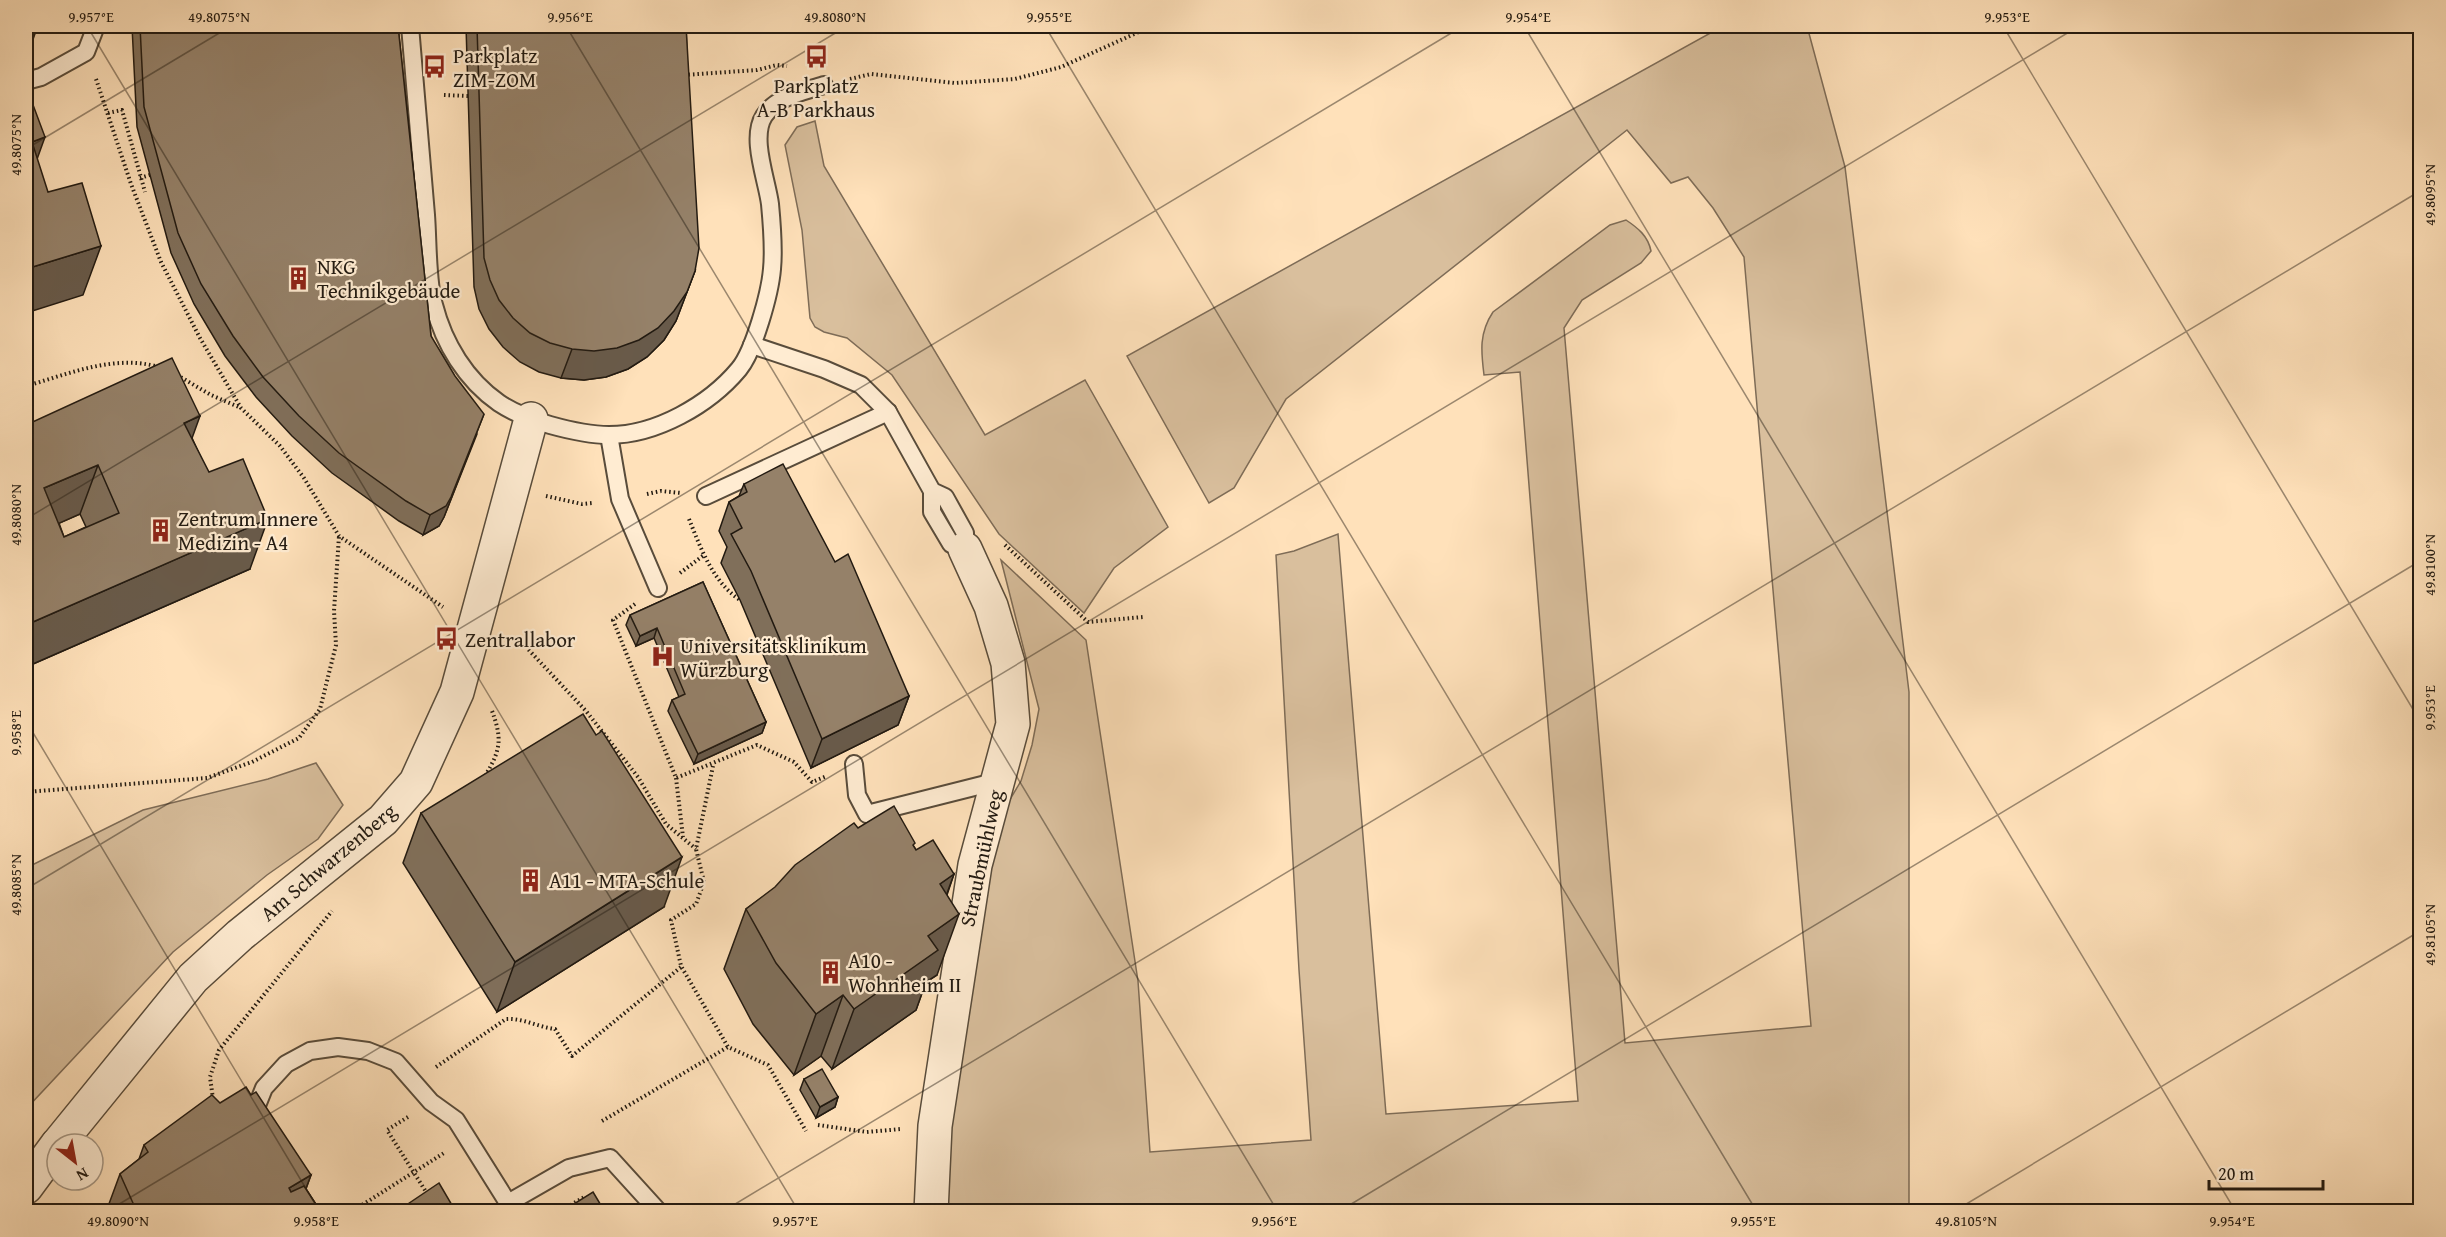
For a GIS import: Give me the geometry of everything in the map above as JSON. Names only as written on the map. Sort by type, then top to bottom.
[{"type":"street","name":"Am Schwarzenberg","points":[[68,1132],[194,978],[240,935],[383,820],[416,782],[457,693],[531,419]]},
{"type":"street","name":"Straubmühlweg","points":[[931,1212],[935,1126],[975,865],[1013,724],[1008,663],[991,606],[965,549]]},
{"type":"street","name":"Am Schwarzenberg","points":[[26,1187],[45,1161]]},
{"type":"lane","points":[[26,81],[41,77],[86,52],[96,26]]},
{"type":"lane","points":[[410,26],[417,95],[428,305],[450,348],[466,372],[500,404],[531,419],[570,431],[609,435],[639,431],[669,420],[698,405],[723,386],[741,367],[752,345],[772,270],[770,202],[758,130],[762,118],[772,106],[784,98],[824,85]]},
{"type":"lane","name":"Straubmühlweg","points":[[752,345],[861,384],[888,412],[932,491],[932,512],[951,544],[965,549]]},
{"type":"lane","points":[[706,496],[888,412]]},
{"type":"lane","points":[[609,435],[620,499],[658,588]]},
{"type":"lane","points":[[854,764],[857,795],[867,814],[998,781]]},
{"type":"lane","points":[[250,1139],[252,1116],[264,1088],[286,1064],[310,1051],[338,1047],[368,1051],[396,1062],[431,1102],[456,1120],[508,1203],[569,1168],[610,1158],[659,1212]]},
{"type":"path","points":[[824,85],[871,74],[954,83],[1015,79],[1061,66],[1152,26]]},
{"type":"path","points":[[86,52],[131,184],[161,262],[200,338],[241,408],[280,446],[304,478],[339,536],[447,610],[475,626],[500,627],[526,647],[592,719],[638,777],[666,824],[696,849]]},
{"type":"path","points":[[677,76],[757,70]]},
{"type":"path","points":[[417,95],[468,96],[480,104]]},
{"type":"path","points":[[108,113],[122,110],[145,192],[140,181],[131,184]]},
{"type":"path","points":[[140,178],[157,173]]},
{"type":"path","points":[[26,386],[118,362],[142,362],[167,370]]},
{"type":"path","points":[[175,374],[211,395],[241,408]]},
{"type":"path","points":[[562,499],[582,504]]},
{"type":"path","points":[[26,792],[207,778],[252,762],[299,738],[320,709],[336,645],[334,611],[339,536]]},
{"type":"path","points":[[1003,544],[1088,622],[1143,617]]},
{"type":"path","points":[[678,574],[704,555],[726,590],[740,600]]},
{"type":"path","points":[[614,620],[676,778],[683,838]]},
{"type":"path","points":[[676,778],[713,765],[757,745],[794,762],[812,782],[854,764]]},
{"type":"path","points":[[713,765],[696,849],[704,882],[696,903],[671,920],[681,966],[728,1047],[768,1065],[807,1131]]},
{"type":"path","points":[[214,1110],[210,1077],[219,1050],[334,907]]},
{"type":"path","points":[[413,1082],[506,1019],[517,1018],[555,1029],[572,1056],[681,966]]},
{"type":"path","points":[[602,1121],[728,1047]]},
{"type":"path","points":[[431,1102],[387,1130],[432,1202]]},
{"type":"path","points":[[818,1125],[867,1132]]},
{"type":"path","points":[[351,1212],[467,1138]]},
{"type":"path","points":[[559,1212],[585,1195],[609,1212]]},
{"type":"path","points":[[338,1212],[345,1212]]},
{"type":"shaded area","points":[[1723,26],[1807,26],[1845,167],[1909,692],[1909,1211],[944,1212],[944,1157],[960,1045],[1000,816],[1021,781],[1032,745],[1039,709],[1001,560],[1086,640],[1138,981],[1150,1152],[1311,1140],[1299,970],[1276,555],[1294,551],[1338,534],[1386,1114],[1578,1101],[1520,372],[1484,375],[1482,342],[1485,327],[1493,312],[1610,225],[1626,220],[1642,233],[1651,251],[1641,263],[1582,300],[1564,328],[1625,1043],[1811,1026],[1744,257],[1713,208],[1688,177],[1671,183],[1627,130],[1286,399],[1234,488],[1209,503],[1127,356]]},
{"type":"shaded area","points":[[815,121],[824,166],[985,435],[1085,380],[1168,527],[1114,568],[1084,613],[999,534],[892,375],[847,338],[824,332],[815,327],[810,318],[802,230],[785,145],[797,127]]},
{"type":"shaded area","points":[[316,763],[343,805],[318,839],[267,875],[173,952],[26,1109],[26,868],[143,810],[268,779]]},
{"type":"building","name":"NKG Technikgebäude","points":[[140,26],[398,26],[431,336],[455,376],[484,414],[446,506],[430,515],[406,501],[339,453],[299,416],[263,377],[233,336],[201,284],[178,233],[144,107]]},
{"type":"building","points":[[477,26],[686,26],[699,248],[695,271],[687,292],[658,328],[639,340],[617,348],[594,351],[572,349],[550,343],[530,333],[513,318],[499,300],[484,258]]},
{"type":"building","points":[[26,86],[45,137],[32,142],[48,192],[82,183],[101,246],[26,269]]},
{"type":"building","points":[[172,358],[200,416],[184,423],[209,472],[243,459],[268,519],[26,625],[26,425]],"holes":[[[98,465],[119,513],[64,537],[44,488]]]},
{"type":"building","points":[[783,464],[835,562],[848,554],[909,696],[822,739],[751,571],[731,534],[742,528],[729,502],[747,492],[744,484]]},
{"type":"building","points":[[703,582],[766,722],[698,754],[672,700],[685,694],[657,628],[640,636],[630,615]]},
{"type":"building","name":"A11 - MTA-Schule","points":[[583,714],[596,735],[602,731],[682,857],[515,962],[421,813]]},
{"type":"building","points":[[894,806],[915,843],[913,845],[916,850],[933,840],[954,874],[940,884],[959,914],[928,936],[938,950],[854,1009],[843,995],[816,1014],[776,963],[746,909],[775,887],[795,865],[854,823],[858,828]]},
{"type":"building","points":[[822,1069],[838,1097],[820,1107],[804,1079]]},
{"type":"building","points":[[246,1087],[251,1095],[256,1092],[311,1175],[289,1188],[291,1192],[304,1186],[321,1212],[137,1212],[120,1174],[148,1152],[144,1145],[212,1095],[220,1103]]},
{"type":"building","points":[[439,1183],[456,1212],[396,1212]]},
{"type":"building","points":[[593,1192],[605,1212],[561,1212]]},
{"type":"place","name":"Parkplatz A-B Parkhaus","points":[[816,57]]},
{"type":"place","name":"Parkplatz ZIM-ZOM","points":[[435,67]]},
{"type":"place","name":"NKG Technikgebäude","points":[[299,278]]},
{"type":"place","name":"Zentrum Innere Medizin - A4","points":[[160,530]]},
{"type":"place","name":"Zentrallabor","points":[[447,639]]},
{"type":"place","name":"Universitätsklinikum Würzburg","points":[[662,657]]},
{"type":"place","name":"A11 - MTA-Schule","points":[[531,880]]},
{"type":"place","name":"A10 - Wohnheim II","points":[[830,972]]}]
